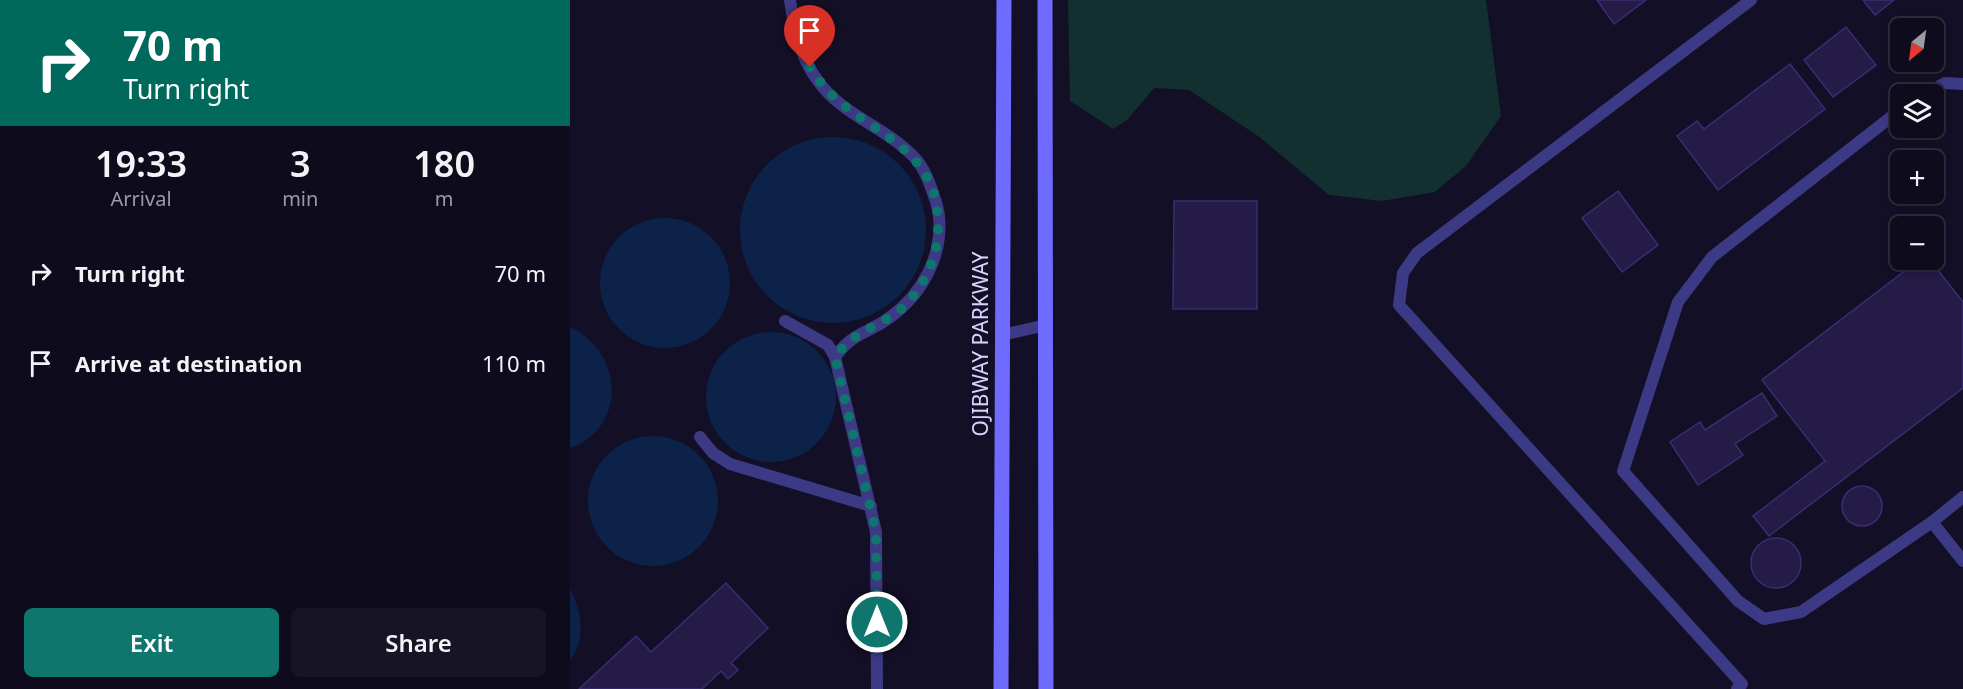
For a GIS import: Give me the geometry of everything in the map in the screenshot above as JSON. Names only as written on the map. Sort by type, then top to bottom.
[{"type":"main road","name":"OJIBWAY PARKWAY","points":[[1001,689],[1004,0]]},
{"type":"main road","points":[[1045,0],[1046,689]]},
{"type":"lane","points":[[790,0],[794,31],[802,53],[818,81],[840,104],[891,137],[916,158],[930,185],[939,212],[938,244],[928,273],[910,300],[888,319],[846,342],[835,357]]},
{"type":"lane","points":[[1737,689],[1742,684],[1399,305],[1403,273],[1417,254],[1751,0]]},
{"type":"lane","points":[[1943,84],[1963,84]]},
{"type":"lane","points":[[1890,118],[1712,257],[1678,302],[1623,471],[1738,601],[1764,619],[1801,612],[1932,522],[1963,497]]},
{"type":"lane","points":[[785,321],[828,345],[835,357],[876,532],[877,689]]},
{"type":"lane","points":[[1002,335],[1046,325]]},
{"type":"lane","points":[[700,437],[713,453],[730,464],[870,506]]},
{"type":"lane","points":[[1932,522],[1963,561]]},
{"type":"green space","points":[[1068,0],[1486,0],[1501,116],[1466,166],[1435,192],[1382,201],[1329,195],[1258,136],[1189,90],[1154,88],[1127,120],[1113,129],[1070,101]]},
{"type":"water","points":[[833,137],[868,144],[899,164],[919,195],[926,230],[919,265],[899,296],[868,316],[833,323],[798,316],[767,296],[747,265],[740,230],[747,195],[767,164],[798,144]]},
{"type":"water","points":[[665,218],[690,223],[711,237],[725,258],[730,283],[725,308],[711,329],[690,343],[665,348],[640,343],[619,329],[605,308],[600,283],[605,258],[619,237],[640,223]]},
{"type":"water","points":[[570,327],[588,338],[601,353],[609,371],[612,389],[609,407],[602,424],[589,438],[570,448]]},
{"type":"water","points":[[771,332],[796,337],[817,351],[831,372],[836,397],[831,422],[817,443],[796,457],[771,462],[746,457],[725,443],[711,422],[706,397],[711,372],[725,351],[746,337]]},
{"type":"water","points":[[653,436],[678,441],[699,455],[713,476],[718,501],[713,526],[699,547],[678,561],[653,566],[628,561],[607,547],[593,526],[588,501],[593,476],[607,455],[628,441]]},
{"type":"water","points":[[570,588],[579,615],[580,633],[579,642],[570,660]]},
{"type":"building","points":[[1597,0],[1646,0],[1614,24]]},
{"type":"building","points":[[1863,0],[1894,0],[1875,15]]},
{"type":"building","points":[[1846,27],[1876,65],[1833,97],[1804,60]]},
{"type":"building","points":[[1790,64],[1825,109],[1718,190],[1677,136],[1697,121],[1704,129]]},
{"type":"building","points":[[1618,191],[1658,245],[1622,272],[1582,218]]},
{"type":"building","points":[[1174,201],[1257,201],[1257,309],[1173,309]]},
{"type":"building","points":[[1906,270],[1938,270],[1963,302],[1963,388],[1769,536],[1753,516],[1825,461],[1762,380]]},
{"type":"building","points":[[1762,393],[1777,416],[1735,444],[1743,455],[1698,485],[1670,442],[1700,422],[1705,430]]},
{"type":"building","points":[[1862,486],[1876,492],[1882,506],[1876,520],[1862,526],[1848,520],[1842,506],[1848,492]]},
{"type":"building","points":[[1771,538],[1781,538],[1794,545],[1801,558],[1801,568],[1794,581],[1781,588],[1771,588],[1762,584],[1755,577],[1751,568],[1751,558],[1755,549],[1762,542]]},
{"type":"building","points":[[726,583],[768,628],[731,663],[738,670],[728,679],[721,671],[702,689],[579,689],[636,636],[651,652]]},
{"type":"route","points":[[810,67],[818,81],[840,104],[891,137],[916,158],[930,185],[939,212],[938,244],[928,273],[910,300],[888,319],[846,342],[835,357],[876,532],[877,622]]}]
